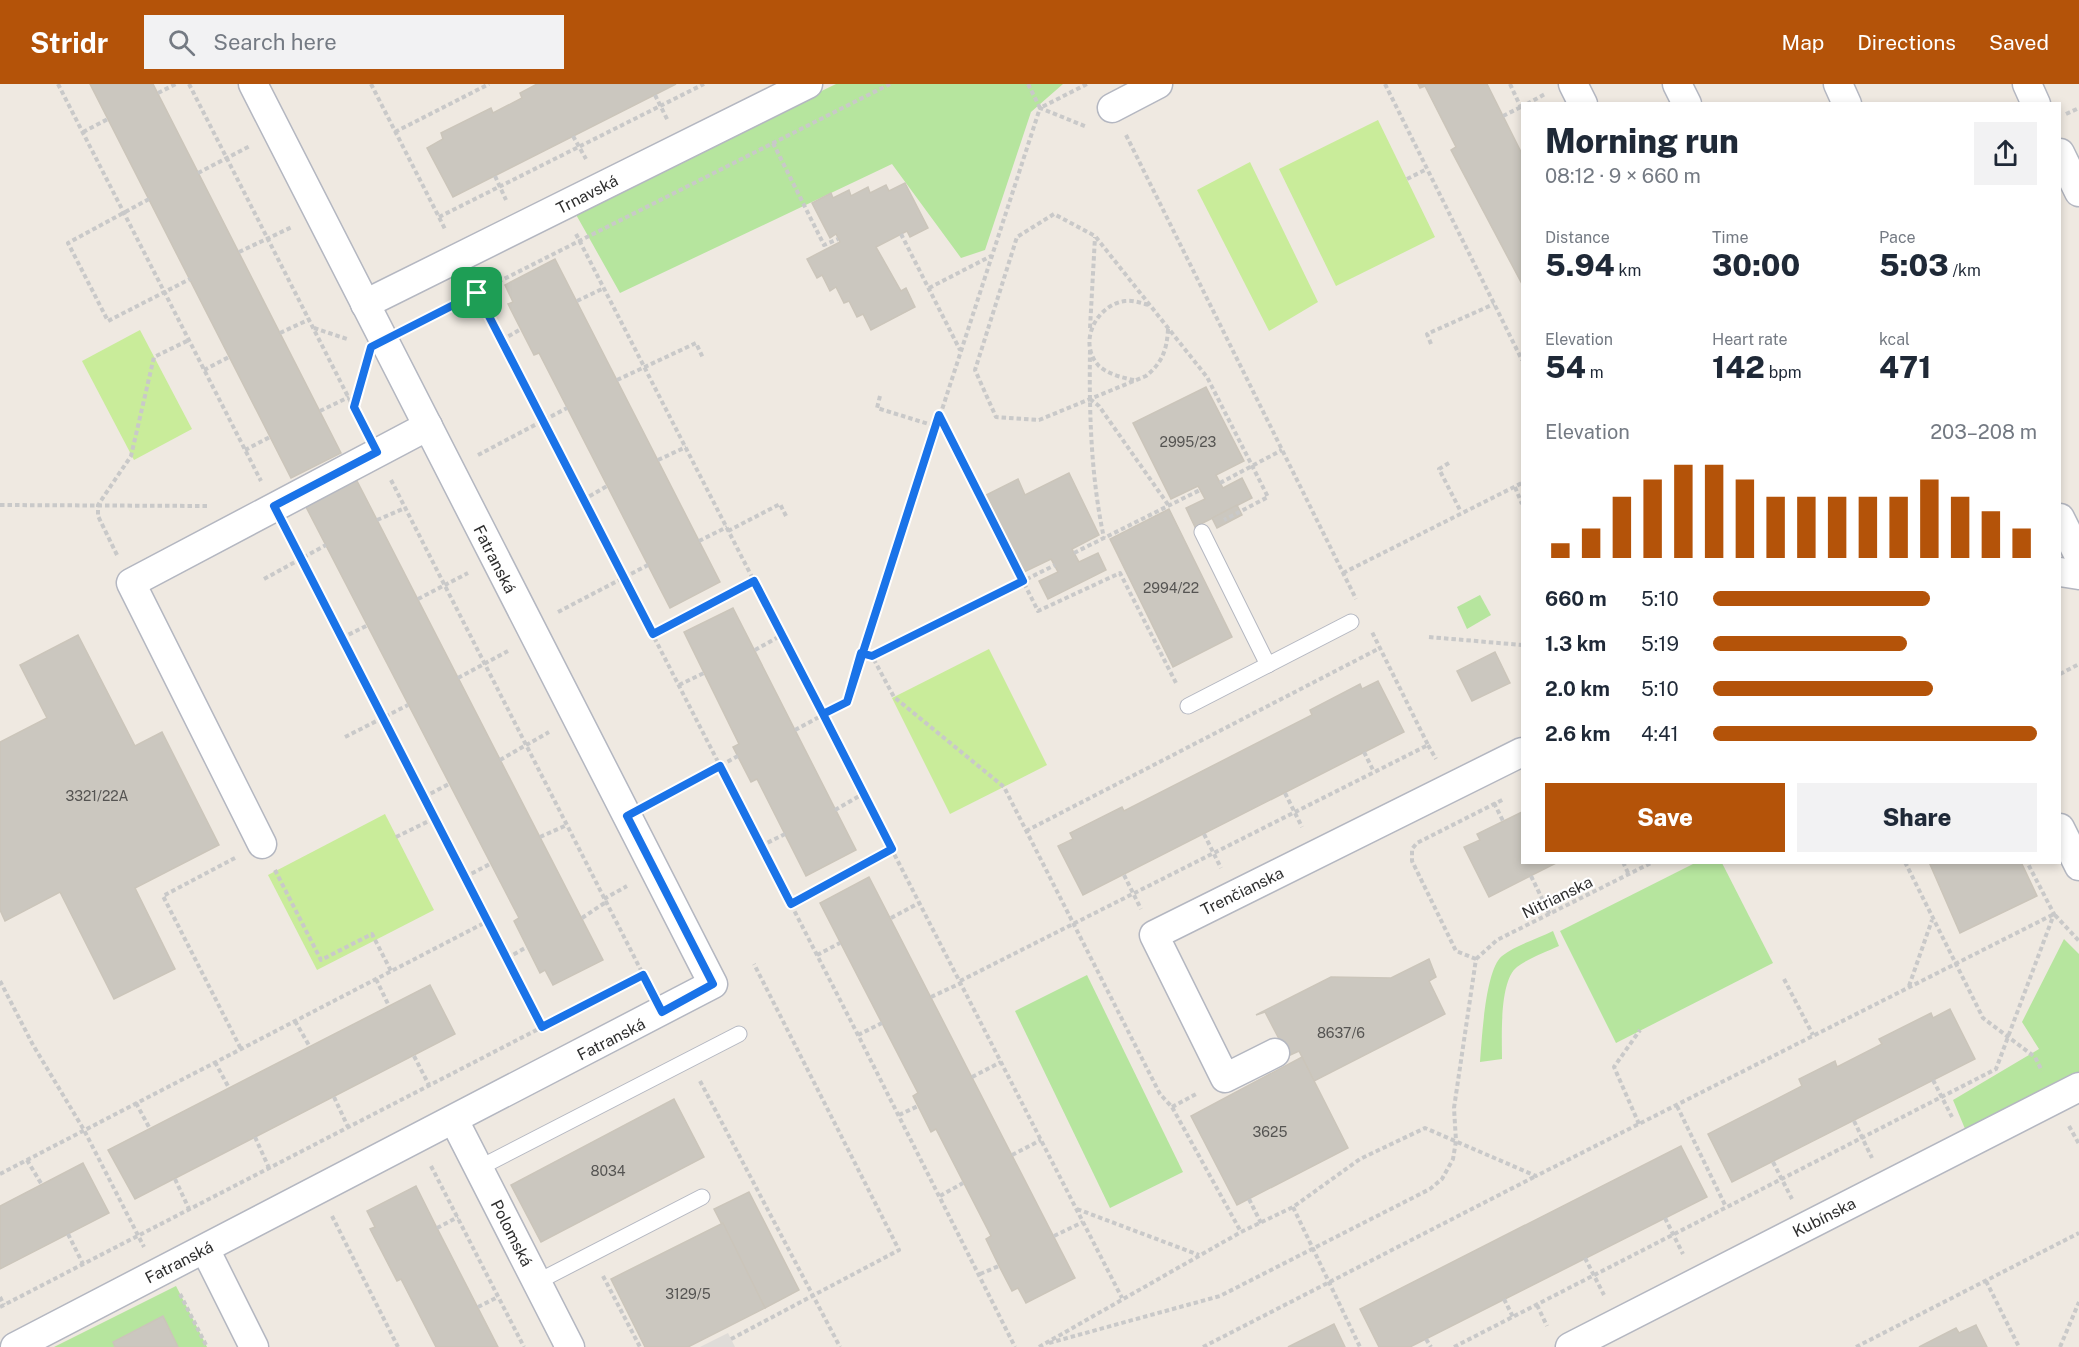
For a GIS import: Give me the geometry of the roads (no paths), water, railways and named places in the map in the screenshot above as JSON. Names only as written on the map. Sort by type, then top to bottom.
[{"type":"street","name":"Fatranská","points":[[15,1347],[713,984],[428,426],[377,344],[365,304],[253,84]]},
{"type":"street","name":"Trnavská","points":[[365,304],[808,84]]},
{"type":"street","points":[[1112,108],[1158,84]]},
{"type":"street","points":[[1573,84],[1582,102]]},
{"type":"street","points":[[1838,84],[1846,102]]},
{"type":"street","points":[[2027,84],[2035,102]]},
{"type":"street","points":[[2061,155],[2079,192]]},
{"type":"street","points":[[261,844],[131,583],[428,426]]},
{"type":"street","points":[[2061,520],[2079,556]]},
{"type":"street","points":[[2061,572],[2079,575]]},
{"type":"street","name":"Trenčianska","points":[[1275,1053],[1225,1078],[1154,936],[1521,752]]},
{"type":"street","points":[[2061,830],[2079,867]]},
{"type":"street","name":"Kubínska","points":[[1570,1347],[2079,1087]]},
{"type":"street","name":"Polomská","points":[[454,1120],[570,1347]]},
{"type":"street","points":[[205,1249],[254,1347]]},
{"type":"lane","points":[[1202,532],[1268,665]]},
{"type":"lane","points":[[1188,706],[1351,622]]},
{"type":"lane","points":[[479,1168],[739,1034]]},
{"type":"lane","points":[[537,1282],[702,1197]]}]
